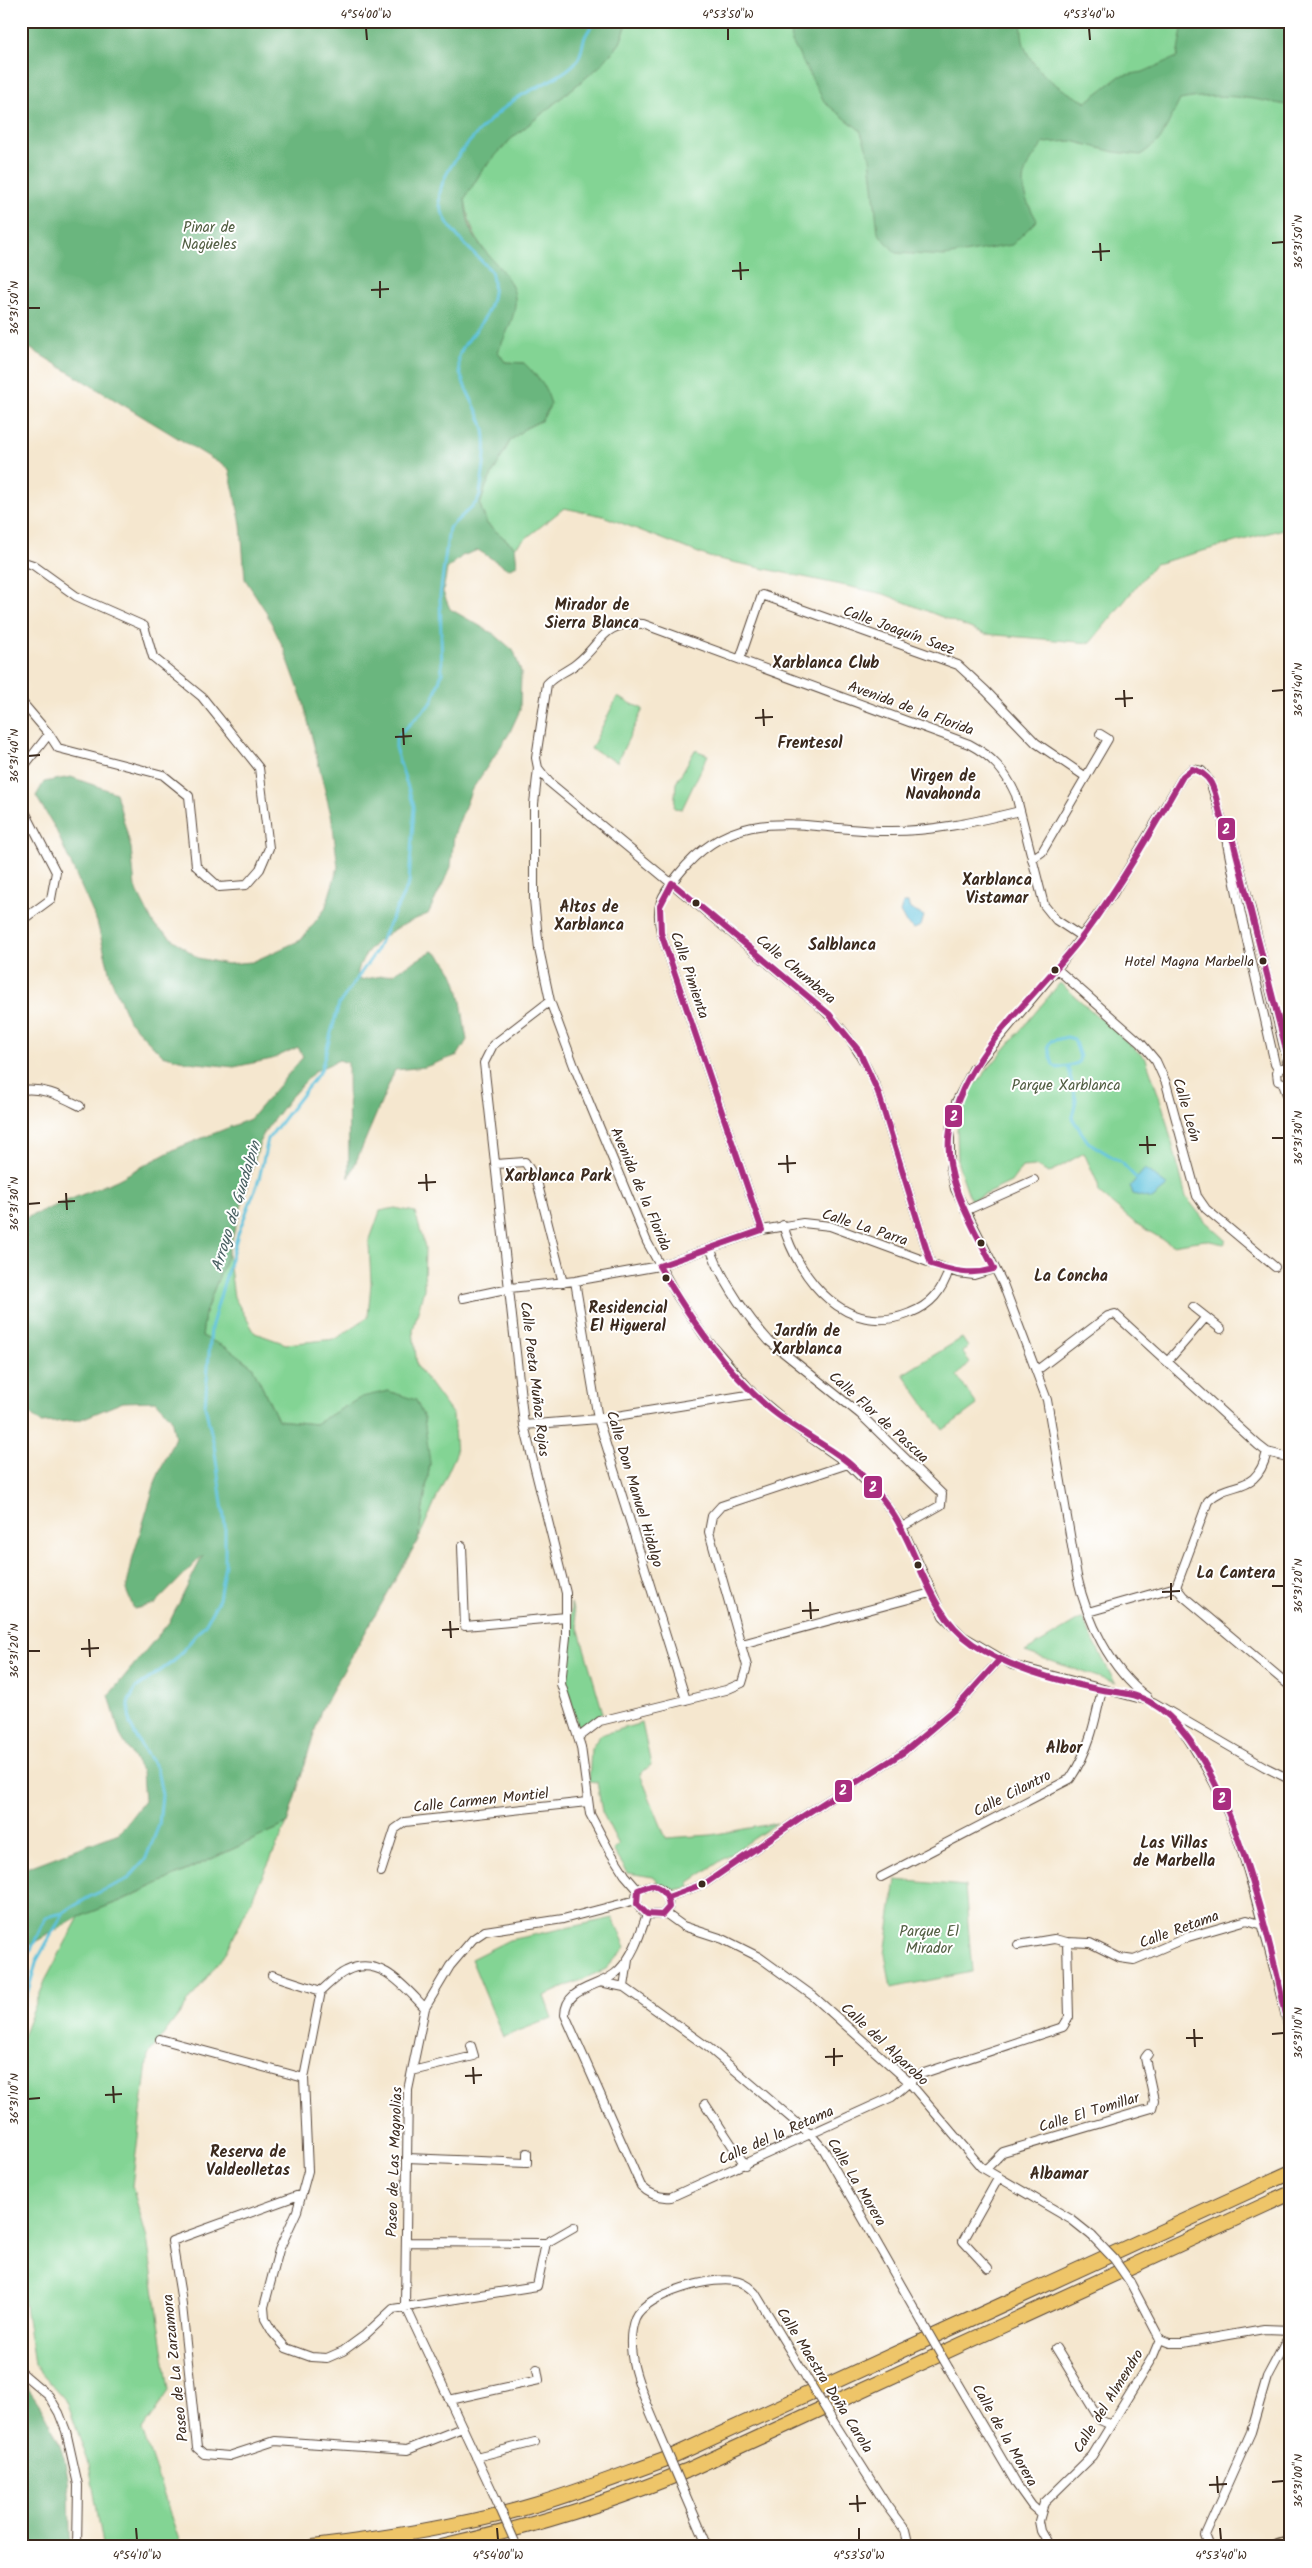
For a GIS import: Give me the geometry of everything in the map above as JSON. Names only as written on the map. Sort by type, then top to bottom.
[{"type":"highway","points":[[313,2547],[387,2537],[482,2518],[589,2488],[664,2460],[1285,2175],[1291,2166]]},
{"type":"highway","points":[[442,2547],[530,2527],[603,2503],[686,2471],[1291,2193]]},
{"type":"main road","points":[[1278,2547],[1291,2543]]},
{"type":"street","points":[[21,561],[33,565],[76,596],[144,626],[153,657],[202,697],[259,768],[269,848],[260,869],[246,884],[218,887],[196,866],[190,796],[163,775],[58,748],[49,734],[21,701]]},
{"type":"street","name":"Calle Joaquín Saez","points":[[740,659],[762,595],[958,665],[1036,743],[1086,777]]},
{"type":"street","name":"Avenida de la Florida","points":[[1082,937],[1063,926],[1050,914],[1041,896],[1016,794],[1009,779],[998,764],[984,752],[969,744],[643,624],[617,626],[597,640],[578,663],[566,672],[554,676],[547,684],[536,758],[538,768],[534,796],[534,899],[539,949],[550,1001],[574,1066],[659,1266],[704,1336],[754,1394],[786,1420],[848,1464],[882,1498],[902,1527],[943,1616],[955,1630],[1000,1659],[1026,1670],[1153,1702],[1291,1780]]},
{"type":"street","points":[[21,770],[49,734]]},
{"type":"street","points":[[1032,859],[1042,852],[1108,739],[1100,734]]},
{"type":"street","name":"Calle Chumbera","points":[[538,768],[549,782],[829,1014],[850,1038],[867,1065],[878,1092],[931,1264]]},
{"type":"street","points":[[1291,1105],[1287,1083],[1277,1079],[1278,1071],[1274,1064],[1223,823],[1210,781],[1202,771],[1197,769],[1187,771],[1113,894],[1057,969],[973,1069],[956,1102],[949,1140],[950,1166],[955,1189],[1003,1284],[1047,1400],[1077,1576],[1088,1612],[1096,1630],[1128,1680],[1180,1728],[1222,1798],[1245,1856],[1291,2038]]},
{"type":"street","points":[[534,796],[540,786],[549,782]]},
{"type":"street","points":[[21,804],[56,872],[51,899],[21,921]]},
{"type":"street","name":"Calle Pimienta","points":[[762,1230],[661,933],[658,911],[660,902],[687,864],[728,832],[757,825],[796,825],[885,832],[954,827],[1020,811]]},
{"type":"street","points":[[1223,823],[1236,850],[1290,1069],[1285,1068],[1278,1071]]},
{"type":"street","name":"Calle León","points":[[1057,969],[1141,1043],[1156,1061],[1166,1083],[1197,1196],[1206,1209],[1275,1267]]},
{"type":"street","name":"Calle Poeta Muñoz Rojas","points":[[550,1001],[493,1045],[486,1054],[484,1063],[524,1425],[533,1469],[566,1593],[561,1684],[581,1747],[590,1814],[609,1850],[628,1880],[638,1890]]},
{"type":"street","points":[[21,1090],[35,1088],[52,1092],[80,1106]]},
{"type":"street","points":[[496,1164],[525,1162],[537,1181],[563,1283]]},
{"type":"street","points":[[965,1211],[1034,1180]]},
{"type":"street","name":"Calle La Parra","points":[[463,1298],[510,1288],[563,1283],[659,1266],[762,1230],[782,1225],[803,1223],[830,1226],[949,1270],[974,1275],[994,1269]]},
{"type":"street","points":[[782,1225],[793,1253],[822,1293],[845,1311],[863,1319],[881,1320],[916,1311],[941,1291],[949,1270]]},
{"type":"street","name":"Calle Flor de Pascua","points":[[710,1248],[720,1271],[757,1328],[769,1341],[860,1414],[942,1494],[941,1505],[902,1527]]},
{"type":"street","name":"Calle Don Manuel Hidalgo","points":[[575,1281],[598,1419],[686,1700]]},
{"type":"street","points":[[1193,1307],[1221,1329]]},
{"type":"street","points":[[1036,1371],[1112,1314],[1126,1322],[1267,1452],[1291,1458]]},
{"type":"street","points":[[1168,1360],[1206,1317]]},
{"type":"street","points":[[524,1425],[598,1419],[754,1394]]},
{"type":"street","points":[[1176,1587],[1208,1501],[1219,1493],[1253,1480],[1260,1472],[1267,1452]]},
{"type":"street","points":[[578,1738],[600,1721],[726,1690],[742,1683],[747,1666],[710,1532],[712,1516],[721,1506],[848,1464]]},
{"type":"street","points":[[462,1546],[465,1626],[566,1617]]},
{"type":"street","points":[[1088,1612],[1176,1587]]},
{"type":"street","points":[[1176,1587],[1183,1596],[1291,1687]]},
{"type":"street","points":[[742,1644],[931,1593]]},
{"type":"street","points":[[21,1630],[21,1636]]},
{"type":"street","points":[[668,1897],[706,1883],[803,1816],[904,1752],[955,1709],[1000,1659]]},
{"type":"street","name":"Calle Cilantro","points":[[881,1877],[1070,1780],[1083,1760],[1095,1723],[1102,1689]]},
{"type":"street","name":"Calle Carmen Montiel","points":[[381,1872],[395,1829],[406,1822],[587,1802]]},
{"type":"street","points":[[646,1885],[656,1886],[668,1897],[669,1907],[665,1913],[656,1916],[647,1914],[640,1909],[636,1900],[638,1890],[646,1885]]},
{"type":"street","name":"Paseo de Las Magnolias","points":[[516,2544],[405,2305],[408,2090],[425,2008],[450,1966],[473,1939],[486,1931],[563,1919],[636,1900]]},
{"type":"street","name":"Calle del Algarobo","points":[[665,1913],[683,1926],[723,1939],[759,1957],[813,1996],[908,2081],[970,2156],[986,2169],[1072,2220],[1092,2236],[1114,2259],[1130,2282],[1160,2339]]},
{"type":"street","points":[[624,1987],[628,1960],[647,1914]]},
{"type":"street","name":"Calle Retama","points":[[1018,1945],[1047,1940],[1090,1943],[1120,1958],[1134,1960],[1188,1937],[1247,1920],[1263,1925]]},
{"type":"street","name":"Calle del la Retama","points":[[600,1982],[574,1994],[567,2002],[565,2015],[641,2186],[655,2196],[672,2196],[745,2165],[892,2097],[908,2081],[918,2076],[1063,2027],[1068,2023],[1069,2017],[1067,1942]]},
{"type":"street","points":[[600,1982],[616,1973],[628,1960]]},
{"type":"street","points":[[425,2008],[398,1980],[381,1969],[364,1966],[346,1971],[321,1991],[304,2078],[308,2171],[302,2194],[280,2250],[264,2308],[265,2319],[273,2333],[286,2348],[311,2357],[327,2358],[343,2351],[365,2335],[394,2309],[405,2305],[537,2286],[546,2243]]},
{"type":"street","points":[[272,1975],[321,1991]]},
{"type":"street","name":"Calle La Morera","points":[[600,1982],[624,1987],[709,2048],[811,2135],[824,2150],[949,2369]]},
{"type":"street","points":[[160,2039],[304,2078]]},
{"type":"street","points":[[412,2070],[474,2056],[470,2046]]},
{"type":"street","name":"Calle El Tomillar","points":[[986,2169],[1004,2152],[1152,2108],[1154,2100],[1145,2058],[1148,2054]]},
{"type":"street","points":[[705,2104],[745,2165]]},
{"type":"street","points":[[407,2158],[527,2163],[527,2153]]},
{"type":"street","points":[[988,2268],[963,2241],[999,2177]]},
{"type":"street","name":"Paseo de La Zarzamora","points":[[302,2194],[172,2241],[181,2296],[197,2448],[204,2454],[229,2456],[275,2440],[407,2450],[462,2428]]},
{"type":"street","points":[[406,2242],[546,2243],[574,2227]]},
{"type":"street","name":"Calle Maestra Doña Carola","points":[[708,2547],[659,2433],[636,2370],[632,2347],[633,2328],[635,2318],[646,2304],[684,2287],[723,2281],[738,2281],[755,2293],[833,2421],[905,2530],[909,2547]]},
{"type":"street","points":[[1160,2339],[1170,2343],[1183,2344],[1264,2329],[1291,2331],[1267,2377],[1251,2432],[1205,2535],[1210,2547]]},
{"type":"street","name":"Calle del Almendro","points":[[1040,2513],[1050,2495],[1092,2456],[1153,2356],[1160,2339]]},
{"type":"street","points":[[1056,2348],[1100,2420],[1111,2425]]},
{"type":"street","name":"Calle de la Morera","points":[[949,2369],[1017,2485],[1032,2506],[1040,2513]]},
{"type":"street","points":[[449,2400],[539,2380],[536,2370]]},
{"type":"street","points":[[21,2372],[49,2396],[59,2412],[68,2438],[78,2485],[77,2547]]},
{"type":"street","points":[[476,2457],[535,2442]]},
{"type":"street","points":[[1040,2513],[1041,2531],[1050,2547]]},
{"type":"green space","name":"Pinar de Nagüeles","points":[[21,21],[628,21],[620,43],[600,66],[511,139],[483,169],[465,198],[468,219],[473,234],[509,281],[515,297],[512,318],[498,352],[505,362],[524,363],[541,382],[551,404],[542,420],[524,429],[510,441],[486,486],[480,505],[487,524],[515,547],[517,565],[508,569],[478,550],[462,556],[447,569],[443,592],[450,609],[494,634],[514,651],[521,672],[520,710],[509,734],[471,791],[454,835],[451,867],[428,914],[395,929],[374,944],[360,964],[357,976],[360,980],[393,974],[432,951],[442,958],[455,978],[467,1040],[458,1055],[425,1067],[395,1070],[349,1178],[348,1063],[339,1060],[315,1071],[289,1099],[262,1135],[228,1253],[205,1313],[202,1336],[229,1349],[252,1366],[278,1420],[315,1424],[362,1397],[388,1391],[416,1400],[424,1418],[430,1463],[418,1540],[321,1710],[287,1824],[120,1901],[79,1917],[21,1950],[21,1870],[119,1833],[144,1801],[142,1772],[120,1735],[109,1695],[170,1621],[203,1555],[155,1604],[134,1609],[126,1590],[133,1557],[156,1480],[175,1437],[171,1418],[156,1401],[123,1402],[79,1420],[41,1423],[21,1407],[21,1220],[117,1180],[175,1149],[250,1119],[303,1057],[298,1047],[272,1059],[234,1067],[188,1062],[162,1055],[129,1021],[111,979],[97,922],[55,828],[36,796],[44,782],[71,777],[116,793],[131,848],[135,887],[154,925],[198,958],[227,964],[252,962],[301,940],[325,909],[338,867],[332,819],[303,701],[284,649],[265,610],[245,579],[241,524],[229,469],[21,343]]},
{"type":"green space","points":[[628,21],[1291,21],[1291,527],[1155,564],[1090,643],[985,634],[884,594],[709,557],[603,516],[564,508],[515,547],[487,524],[480,505],[486,486],[510,441],[524,429],[542,420],[524,363],[505,362],[498,352],[507,278],[484,250],[474,233],[467,212],[465,198],[483,169],[511,139],[600,66],[620,43]]},
{"type":"green space","points":[[790,21],[1021,21],[1024,45],[1034,64],[1049,80],[1086,102],[1120,76],[1143,72],[1177,57],[1182,29],[1179,21],[1291,21],[1291,106],[1249,98],[1223,96],[1180,100],[1160,140],[1141,155],[1114,152],[1072,141],[1044,143],[1029,163],[1023,180],[1026,198],[1037,220],[1012,245],[945,256],[896,253],[878,233],[870,158],[860,130],[825,103],[792,42]]},
{"type":"green space","points":[[617,697],[643,709],[617,762],[591,749]]},
{"type":"green space","points":[[695,750],[708,755],[682,809],[674,808],[676,783]]},
{"type":"green space","name":"Parque Xarblanca","points":[[1060,983],[1146,1059],[1163,1108],[1186,1197],[1205,1221],[1227,1241],[1224,1244],[1205,1240],[1172,1245],[1135,1223],[1099,1193],[1098,1184],[1084,1153],[1049,1173],[1035,1166],[1022,1167],[1011,1182],[971,1201],[958,1164],[957,1129],[968,1093]]},
{"type":"green space","points":[[395,1208],[415,1212],[425,1247],[424,1289],[413,1330],[417,1366],[453,1415],[456,1454],[418,1540],[430,1463],[362,1397],[315,1424],[278,1420],[252,1366],[202,1336],[205,1313],[228,1253],[234,1297],[255,1333],[286,1344],[336,1339],[368,1317],[371,1283],[369,1242],[380,1211]]},
{"type":"green space","points":[[962,1338],[968,1347],[962,1352],[970,1362],[957,1376],[977,1405],[943,1430],[903,1374]]},
{"type":"green space","points":[[571,1603],[603,1713],[578,1728],[566,1681],[570,1655]]},
{"type":"green space","points":[[1082,1618],[1115,1683],[1025,1652]]},
{"type":"green space","points":[[642,1723],[651,1765],[640,1774],[666,1838],[711,1835],[777,1823],[688,1883],[691,1887],[669,1891],[653,1877],[628,1873],[613,1850],[619,1845],[602,1812],[597,1782],[589,1781],[591,1749],[600,1735]]},
{"type":"green space","points":[[287,1824],[227,1951],[148,2055],[132,2186],[147,2238],[169,2391],[142,2430],[180,2543],[103,2545],[89,2464],[67,2402],[34,2364],[22,2286],[25,2189],[21,2155],[21,2041],[45,1981],[79,1917],[123,1900]]},
{"type":"green space","name":"Parque El Mirador","points":[[896,1880],[965,1886],[972,1972],[891,1988],[885,1954]]},
{"type":"green space","points":[[613,1918],[626,1947],[606,1969],[544,1996],[552,2018],[503,2037],[471,1959],[509,1940]]},
{"type":"green space","points":[[21,2380],[35,2397],[47,2417],[57,2437],[64,2458],[69,2491],[71,2547],[21,2547]]},
{"type":"water","points":[[903,903],[908,903],[910,909],[924,916],[921,926],[914,929],[906,923],[900,912]]},
{"type":"water","points":[[1145,1169],[1168,1186],[1152,1199],[1133,1194],[1130,1186]]},
{"type":"waterway","name":"Arroyo de Guadalpin","points":[[21,2015],[37,1960],[64,1912],[91,1896],[128,1879],[145,1860],[159,1825],[162,1795],[157,1769],[141,1746],[130,1724],[128,1703],[136,1688],[174,1661],[206,1623],[219,1599],[225,1564],[225,1525],[214,1445],[205,1406],[211,1328],[238,1234],[259,1179],[268,1139],[321,1070],[339,1004],[375,953],[409,883],[414,806],[396,751],[396,738],[432,702],[442,673],[440,596],[449,528],[477,502],[480,495],[485,455],[484,430],[478,412],[464,385],[459,366],[459,357],[463,347],[487,312],[493,288],[491,271],[461,241],[443,215],[440,205],[440,191],[446,176],[466,145],[493,117],[517,98],[559,75],[573,65],[579,57],[586,35],[595,21]]},
{"type":"waterway","points":[[1068,1066],[1058,1068],[1053,1065],[1048,1046],[1051,1041],[1067,1037],[1074,1039],[1080,1057],[1078,1063],[1068,1066],[1076,1100],[1072,1118],[1088,1142],[1122,1163],[1136,1178]]},
{"type":"waterway","points":[[21,1971],[46,1917],[63,1913]]},
{"type":"transit line","name":"2","points":[[1291,1069],[1233,841],[1223,823],[1211,782],[1200,772],[1192,769],[1183,776],[1124,876],[1099,914],[1066,957],[983,1054],[967,1081],[955,1109],[949,1138],[949,1155],[956,1190],[994,1269],[978,1272],[962,1272],[947,1269],[931,1264],[878,1092],[859,1051],[829,1014],[672,883],[660,906],[661,933],[762,1230],[659,1266],[708,1342],[752,1393],[784,1419],[849,1463],[880,1496],[903,1531],[935,1601],[945,1617],[958,1631],[973,1644],[1002,1660],[1065,1682],[1134,1695],[1170,1717],[1198,1752],[1221,1796],[1241,1848],[1272,1953],[1291,2037]]},
{"type":"transit line","name":"2","points":[[668,1897],[706,1883],[803,1816],[904,1752],[955,1709],[1000,1659]]},
{"type":"transit line","name":"2","points":[[651,1885],[662,1890],[667,1899],[669,1907],[662,1915],[647,1914],[637,1904],[638,1890],[651,1885]]},
{"type":"place","name":"Hotel Magna Marbella","points":[[1263,961]]},
{"type":"district","name":"Mirador de Sierra Blanca","points":[[592,613]]},
{"type":"district","name":"Xarblanca Club","points":[[826,662]]},
{"type":"district","name":"Frentesol","points":[[810,742]]},
{"type":"district","name":"Virgen de Navahonda","points":[[943,784]]},
{"type":"district","name":"Xarblanca Vistamar","points":[[997,888]]},
{"type":"district","name":"Altos de Xarblanca","points":[[589,915]]},
{"type":"district","name":"Salblanca","points":[[842,944]]},
{"type":"district","name":"Xarblanca Park","points":[[558,1175]]},
{"type":"district","name":"La Concha","points":[[1071,1275]]},
{"type":"district","name":"Residencial El Higueral","points":[[628,1316]]},
{"type":"district","name":"Jardín de Xarblanca","points":[[807,1339]]},
{"type":"district","name":"La Cantera","points":[[1236,1572]]},
{"type":"district","name":"Albor","points":[[1064,1747]]},
{"type":"district","name":"Las Villas de Marbella","points":[[1174,1851]]},
{"type":"district","name":"Reserva de Valdeolletas","points":[[248,2160]]},
{"type":"district","name":"Albamar","points":[[1059,2173]]}]
